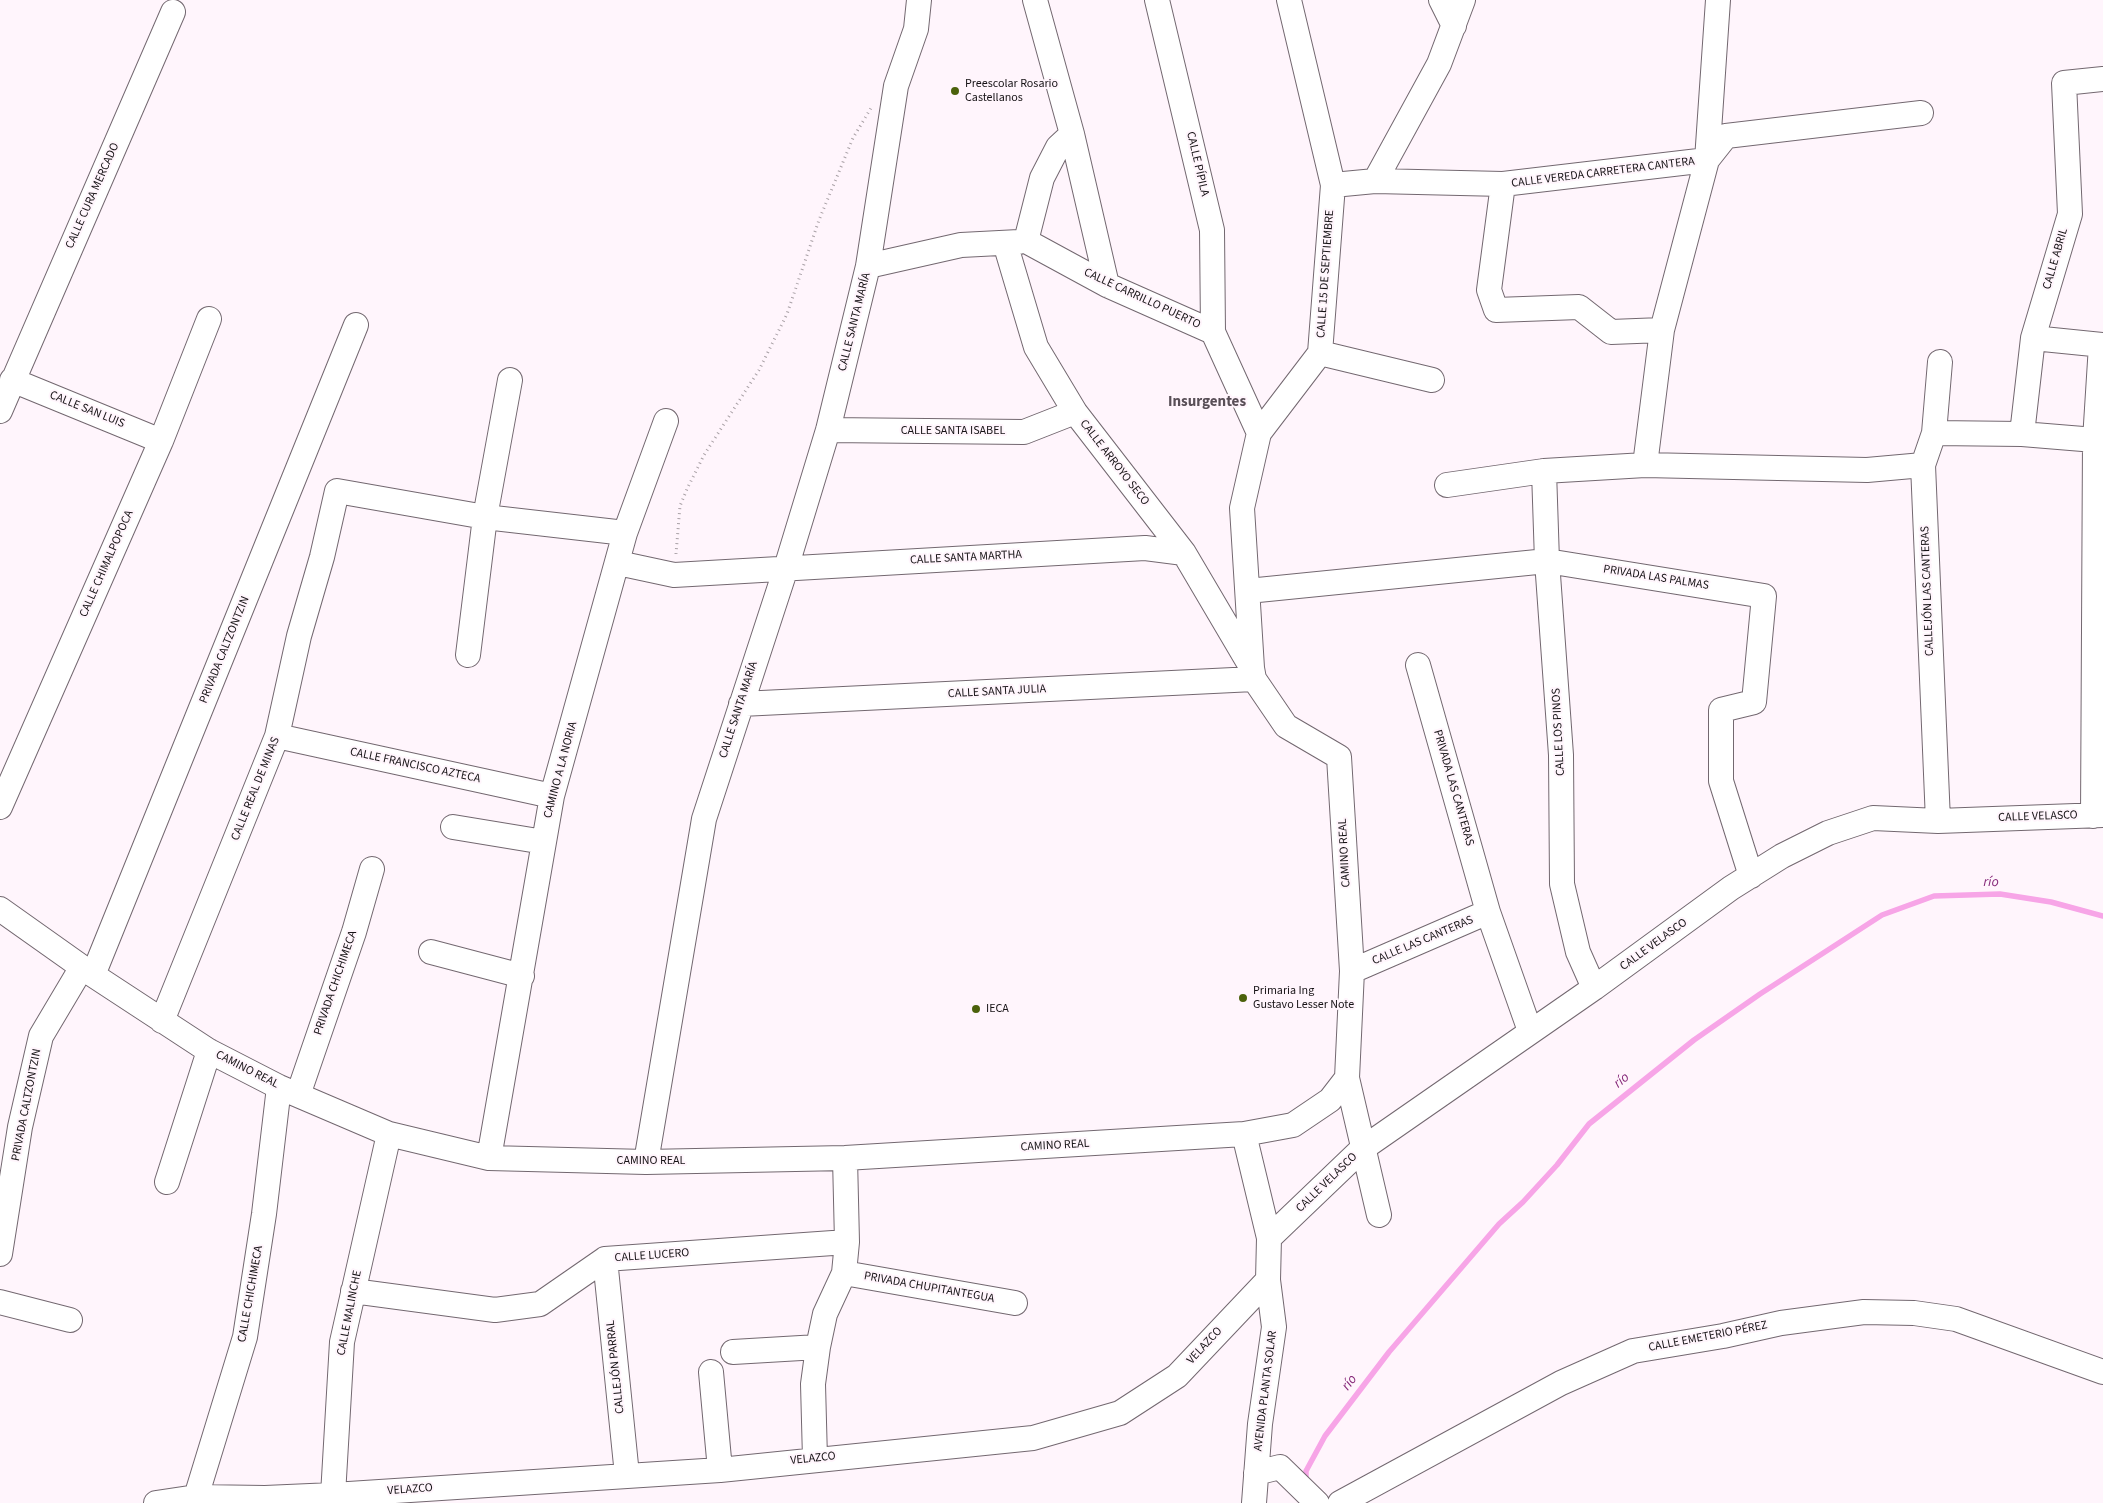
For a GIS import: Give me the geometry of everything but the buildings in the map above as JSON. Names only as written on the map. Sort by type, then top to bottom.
[{"type":"street","name":"CALLE SANTA MARÍA","points":[[646,1162],[704,819],[786,568],[828,430],[868,266],[896,86],[916,28],[920,0]]},
{"type":"street","points":[[1034,0],[1072,134],[1107,285]]},
{"type":"street","name":"CALLE PÍPILA","points":[[1157,0],[1212,230],[1213,332]]},
{"type":"street","name":"CALLE 15 DE SEPTIEMBRE","points":[[1253,674],[1242,508],[1259,433],[1320,353],[1333,185],[1289,0]]},
{"type":"street","points":[[1441,0],[1454,26]]},
{"type":"street","points":[[1375,181],[1439,64],[1463,0]]},
{"type":"street","points":[[1645,465],[1662,330],[1707,160],[1718,0]]},
{"type":"street","name":"CALLE CURA MERCADO","points":[[0,411],[173,12]]},
{"type":"street","name":"CALLE ABRIL","points":[[2022,434],[2033,338],[2070,214],[2064,83],[2103,79]]},
{"type":"street","name":"CALLE VEREDA CARRETERA CANTERA","points":[[1333,185],[1375,181],[1503,184],[1707,160],[1726,136],[1921,113]]},
{"type":"street","points":[[868,266],[961,245],[1016,242],[1042,178],[1058,147],[1072,134]]},
{"type":"street","points":[[1503,184],[1489,290],[1496,310],[1579,308],[1611,332],[1662,330]]},
{"type":"street","name":"CALLE CARRILLO PUERTO","points":[[1016,242],[1213,332],[1259,433]]},
{"type":"street","name":"CALLE ARROYO SECO","points":[[1016,242],[1036,347],[1074,412],[1184,553],[1253,674]]},
{"type":"street","name":"CALLE CHIMALPOPOCA","points":[[0,807],[161,441],[209,319]]},
{"type":"street","name":"PRIVADA CALTZONTZIN","points":[[0,1254],[20,1127],[41,1036],[88,971],[356,325]]},
{"type":"street","points":[[2033,338],[2102,345],[2095,440],[2098,815]]},
{"type":"street","points":[[1320,353],[1432,380]]},
{"type":"street","name":"CALLEJÓN LAS CANTERAS","points":[[1938,821],[1923,465],[1934,433],[1940,362]]},
{"type":"street","name":"CALLE SAN LUIS","points":[[12,380],[161,441]]},
{"type":"street","points":[[468,655],[485,517],[510,380]]},
{"type":"street","name":"CALLE SANTA ISABEL","points":[[828,430],[1024,432],[1074,412]]},
{"type":"street","name":"CAMINO A LA NORIA","points":[[489,1158],[552,796],[626,534],[666,421]]},
{"type":"street","points":[[1934,433],[2022,434],[2095,440]]},
{"type":"street","points":[[1447,485],[1544,471],[1645,465],[1867,470],[1923,465]]},
{"type":"street","name":"CALLE LOS PINOS","points":[[1544,471],[1547,561],[1561,755],[1562,884],[1578,952],[1594,988]]},
{"type":"street","name":"CALLE REAL DE MINAS","points":[[162,1021],[278,736],[299,636],[322,557],[337,490],[485,517]]},
{"type":"street","points":[[485,517],[626,534]]},
{"type":"street","points":[[1146,548],[1156,517]]},
{"type":"street","name":"CALLE SANTA MARTHA","points":[[618,563],[674,575],[1146,548],[1184,553]]},
{"type":"street","points":[[1248,591],[1547,561]]},
{"type":"street","name":"PRIVADA LAS PALMAS","points":[[1547,561],[1764,596],[1754,702],[1721,710],[1721,781],[1751,876]]},
{"type":"street","name":"PRIVADA LAS CANTERAS","points":[[1418,665],[1488,912]]},
{"type":"street","name":"CAMINO REAL","points":[[1253,674],[1286,726],[1339,757],[1352,971],[1347,1078],[1362,1149],[1379,1215]]},
{"type":"street","name":"CALLE SANTA JULIA","points":[[741,704],[1253,674]]},
{"type":"street","name":"CALLE FRANCISCO AZTECA","points":[[278,736],[552,796]]},
{"type":"street","name":"CALLE VELASCO","points":[[1269,1238],[1362,1149],[1782,856],[1828,833],[1873,818],[1938,821],[2098,815]]},
{"type":"street","points":[[453,827],[544,842]]},
{"type":"street","name":"PRIVADA CHICHIMECA","points":[[288,1091],[354,932],[372,869]]},
{"type":"street","name":"CAMINO REAL","points":[[0,909],[88,971],[209,1051],[288,1091],[389,1134],[489,1158],[646,1162],[845,1158],[1244,1134],[1293,1125],[1330,1100],[1347,1078]]},
{"type":"street","name":"CALLE LAS CANTERAS","points":[[1352,971],[1488,912],[1530,1031]]},
{"type":"street","points":[[431,952],[522,976]]},
{"type":"street","points":[[167,1182],[209,1051]]},
{"type":"street","name":"CALLE CHICHIMECA","points":[[196,1497],[245,1337],[264,1214],[288,1091]]},
{"type":"street","name":"CALLE MALINCHE","points":[[333,1495],[342,1342],[389,1134]]},
{"type":"street","points":[[1244,1134],[1269,1238],[1268,1280]]},
{"type":"street","points":[[816,1459],[814,1384],[818,1346],[825,1314],[844,1273],[847,1242],[845,1158]]},
{"type":"street","name":"CALLE LUCERO","points":[[353,1291],[495,1310],[540,1304],[605,1259],[847,1242]]},
{"type":"street","name":"CALLEJÓN PARRAL","points":[[605,1259],[627,1475]]},
{"type":"street","name":"PRIVADA CHUPITANTEGUA","points":[[844,1273],[1015,1303]]},
{"type":"street","name":"VELAZCO","points":[[156,1503],[196,1497],[265,1498],[333,1495],[720,1470],[1032,1438],[1120,1412],[1177,1376],[1268,1280]]},
{"type":"street","name":"AVENIDA PLANTA SOLAR","points":[[1254,1503],[1274,1327],[1268,1280]]},
{"type":"street","points":[[0,1302],[70,1320]]},
{"type":"street","name":"CALLE EMETERIO PÉREZ","points":[[1340,1503],[1561,1383],[1633,1351],[1723,1336],[1780,1323],[1864,1312],[1914,1313],[1956,1319],[2103,1372]]},
{"type":"street","points":[[733,1352],[818,1346]]},
{"type":"street","points":[[711,1372],[720,1470]]},
{"type":"street","points":[[1256,1473],[1280,1467],[1317,1503]]},
{"type":"path","points":[[674,575],[680,506],[687,489],[704,455],[758,370],[787,314],[819,220],[853,138],[872,107],[896,86]]},
{"type":"waterway","name":"río","points":[[1306,1483],[1306,1471],[1325,1436],[1389,1352],[1499,1224],[1523,1202],[1557,1165],[1589,1124],[1694,1040],[1760,994],[1882,915],[1934,896],[2000,894],[2051,902],[2103,916]]},
{"type":"place","name":"Preescolar Rosario Castellanos","points":[[955,91]]},
{"type":"place","name":"Primaria Ing Gustavo Lesser Note","points":[[1243,998]]},
{"type":"place","name":"IECA","points":[[976,1009]]},
{"type":"district","name":"Insurgentes","points":[[1207,403]]}]
